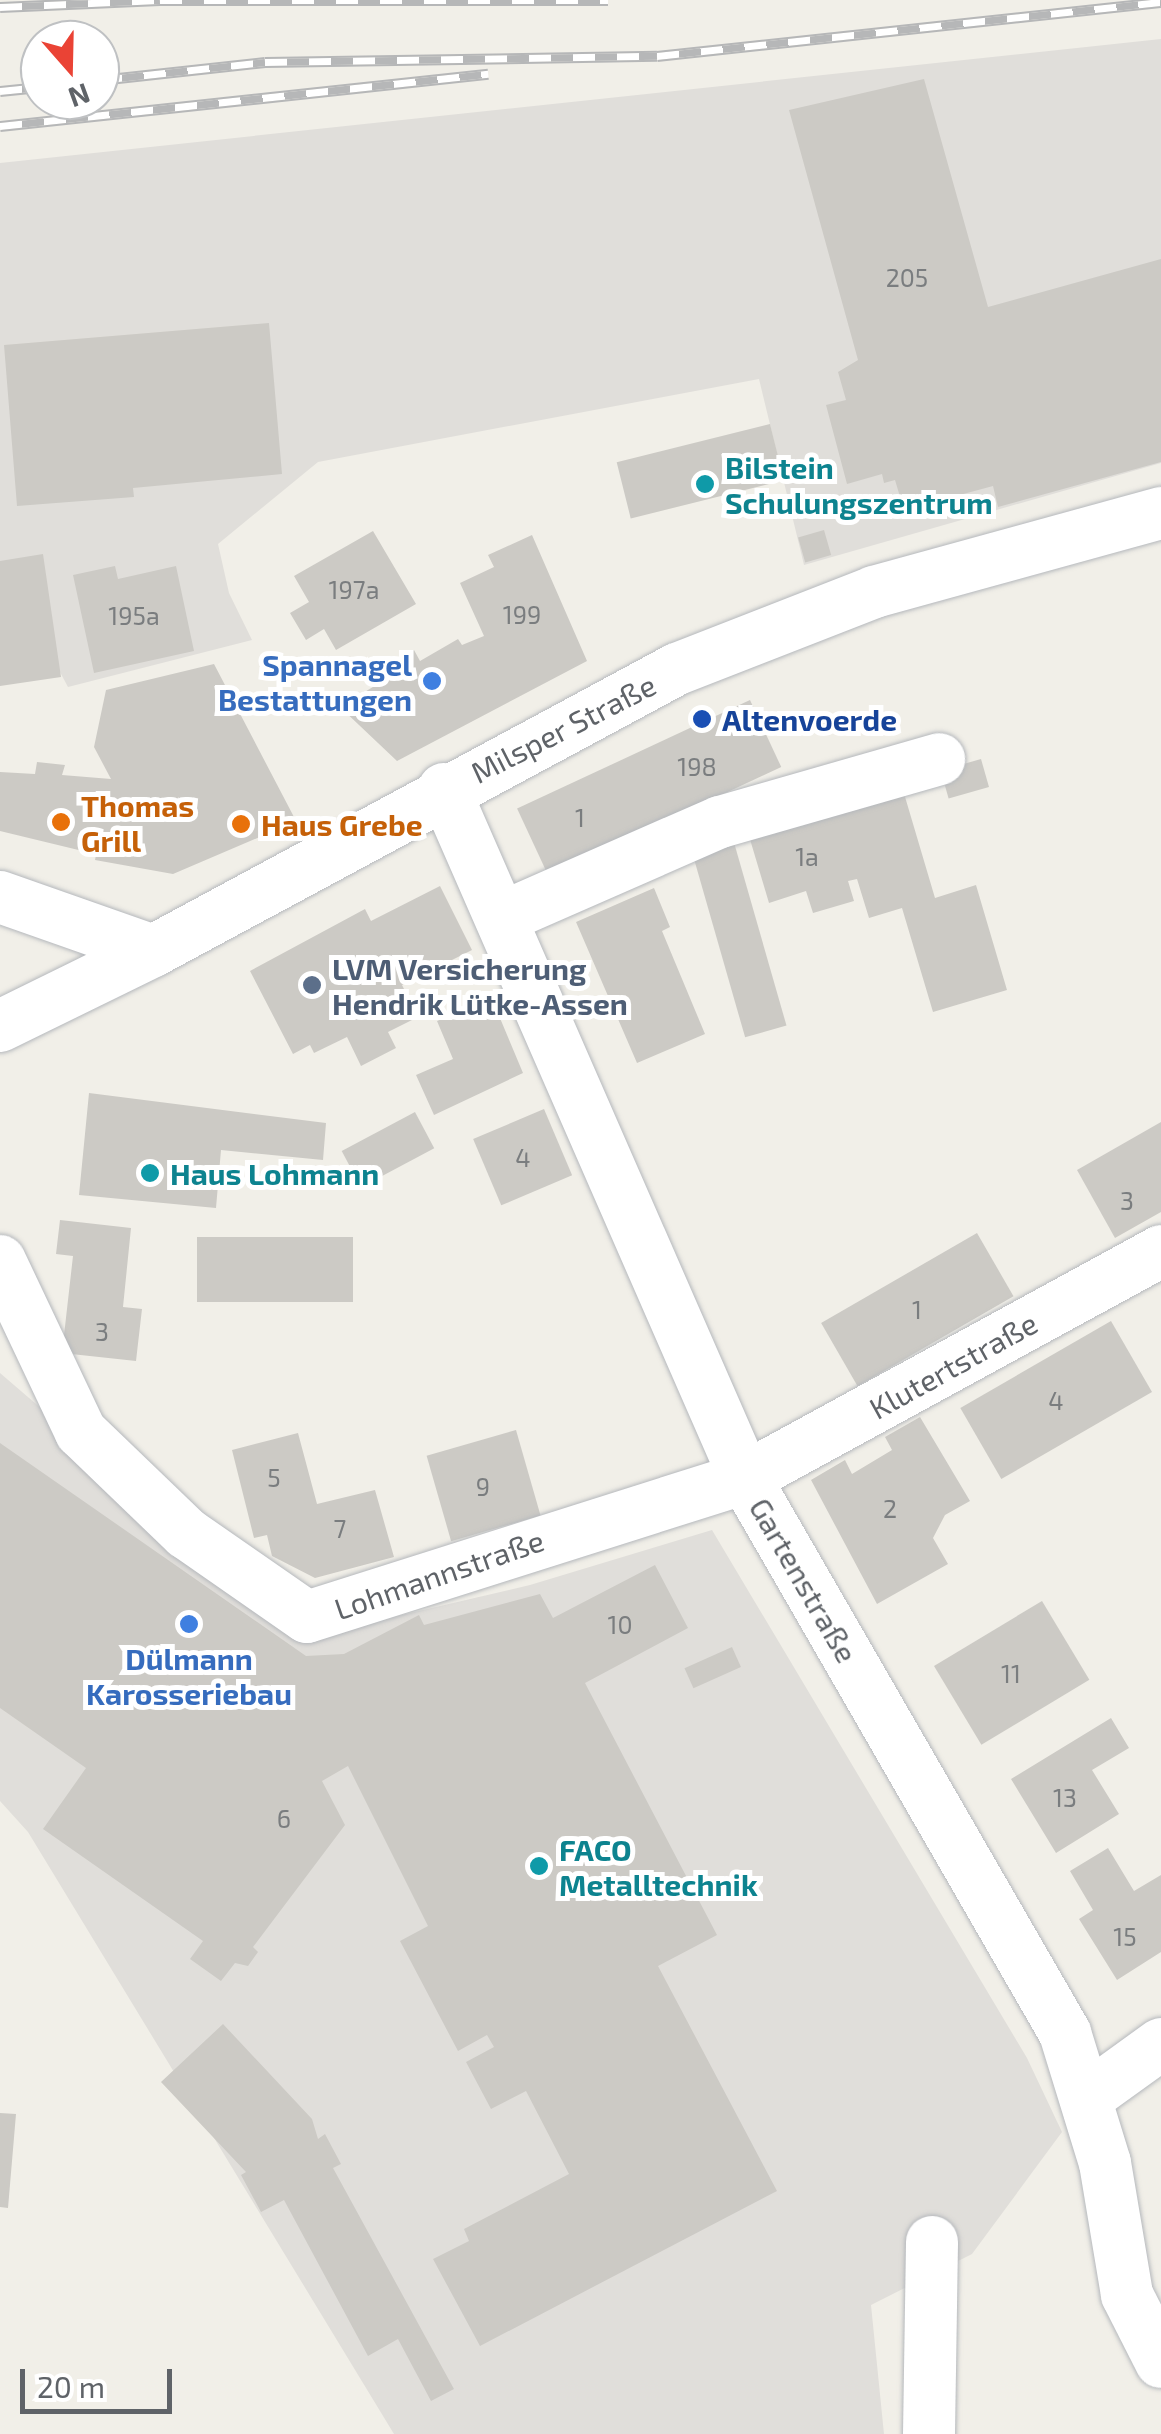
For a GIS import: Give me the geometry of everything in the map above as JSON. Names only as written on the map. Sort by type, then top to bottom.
[{"type":"street","name":"Milsper Straße","points":[[0,1026],[153,952],[444,789],[677,670],[874,592],[1161,513]]},
{"type":"street","points":[[501,918],[720,822],[939,760]]},
{"type":"street","name":"Gartenstraße","points":[[444,789],[745,1478],[1044,1990],[1089,2096],[1126,2295],[1161,2362]]},
{"type":"street","points":[[0,897],[153,952]]},
{"type":"street","name":"Klutertstraße","points":[[745,1478],[1161,1251]]},
{"type":"street","name":"Lohmannstraße","points":[[0,1261],[81,1432],[186,1533],[307,1618],[745,1478]]},
{"type":"street","points":[[1089,2096],[1161,2044]]},
{"type":"street","points":[[929,2434],[932,2242]]},
{"type":"shaded area","points":[[1161,39],[1161,463],[804,565],[759,379],[318,462],[218,544],[229,593],[252,640],[68,687],[60,672],[0,682],[0,163]]},
{"type":"shaded area","points":[[0,1373],[307,1637],[530,1585],[712,1530],[1027,2058],[1062,2132],[972,2254],[871,2305],[884,2434],[394,2434],[28,1832],[0,1801]]},
{"type":"building","points":[[924,79],[988,307],[1161,259],[1161,462],[998,507],[993,486],[904,510],[895,480],[884,483],[882,474],[847,484],[826,405],[846,400],[838,372],[858,360],[789,110]]},
{"type":"building","points":[[269,323],[282,474],[133,488],[134,497],[17,506],[4,345]]},
{"type":"building","name":"Bilstein Schulungszentrum","points":[[770,424],[784,480],[631,519],[617,462]]},
{"type":"building","points":[[824,530],[831,555],[805,562],[798,537]]},
{"type":"building","points":[[373,531],[416,604],[336,650],[324,629],[306,640],[290,613],[309,602],[294,576]]},
{"type":"building","points":[[532,535],[587,661],[397,761],[340,707],[391,676],[386,667],[414,650],[420,661],[458,639],[462,645],[484,636],[460,583],[494,567],[488,555]]},
{"type":"building","points":[[43,554],[61,677],[0,686],[0,561]]},
{"type":"building","points":[[115,566],[118,579],[176,566],[194,651],[94,673],[73,575]]},
{"type":"building","points":[[214,664],[294,817],[275,825],[268,810],[276,830],[173,874],[95,860],[99,840],[95,854],[0,831],[0,772],[35,774],[37,762],[65,765],[62,775],[111,779],[94,747],[106,690]]},
{"type":"building","points":[[750,700],[781,767],[548,876],[517,809]]},
{"type":"building","points":[[981,759],[989,787],[949,798],[941,771]]},
{"type":"building","points":[[903,790],[935,898],[976,885],[1007,990],[933,1012],[902,908],[869,918],[857,879],[848,881],[854,901],[813,913],[806,891],[769,903],[749,836]]},
{"type":"building","points":[[733,839],[786,1025],[745,1037],[692,851]]},
{"type":"building","points":[[440,886],[472,950],[402,985],[418,1017],[388,1032],[396,1048],[361,1066],[347,1037],[314,1053],[310,1045],[293,1054],[250,971],[365,909],[371,921]]},
{"type":"building","points":[[654,888],[670,927],[662,931],[705,1034],[637,1063],[576,922]]},
{"type":"building","points":[[492,999],[523,1073],[434,1115],[416,1075],[453,1059],[437,1021]]},
{"type":"building","name":"Haus Lohmann","points":[[89,1093],[326,1123],[323,1160],[221,1150],[216,1208],[79,1195]]},
{"type":"building","points":[[544,1109],[572,1175],[501,1205],[473,1139]]},
{"type":"building","points":[[415,1112],[434,1148],[361,1187],[342,1151]]},
{"type":"building","points":[[1161,1122],[1161,1212],[1115,1238],[1077,1170]]},
{"type":"building","points":[[60,1220],[131,1228],[123,1307],[142,1309],[136,1361],[62,1353],[73,1256],[56,1254]]},
{"type":"building","points":[[977,1233],[1014,1296],[858,1386],[821,1323]]},
{"type":"building","points":[[197,1237],[353,1237],[353,1302],[197,1302]]},
{"type":"building","points":[[1111,1321],[1152,1392],[1001,1479],[960,1408]]},
{"type":"building","points":[[920,1417],[970,1501],[945,1515],[933,1538],[948,1564],[877,1604],[811,1480],[845,1460],[852,1474],[892,1450],[885,1437]]},
{"type":"building","points":[[516,1430],[541,1516],[451,1541],[427,1456]]},
{"type":"building","points":[[298,1433],[317,1504],[375,1490],[394,1557],[315,1578],[272,1556],[267,1535],[254,1538],[232,1450]]},
{"type":"building","points":[[0,1443],[306,1656],[344,1654],[419,1615],[424,1625],[540,1594],[553,1618],[655,1565],[688,1628],[585,1683],[717,1935],[658,1966],[777,2191],[480,2346],[433,2259],[469,2241],[464,2229],[569,2174],[526,2091],[491,2109],[466,2062],[494,2047],[487,2035],[458,2051],[400,1941],[428,1926],[348,1766],[322,1781],[345,1825],[253,1947],[258,1952],[248,1966],[235,1963],[221,1981],[190,1959],[203,1941],[43,1829],[86,1768],[0,1708]]},
{"type":"building","points":[[1042,1601],[1089,1680],[981,1745],[934,1666]]},
{"type":"building","points":[[732,1647],[741,1667],[693,1688],[684,1668]]},
{"type":"building","points":[[1111,1718],[1129,1748],[1092,1770],[1119,1814],[1056,1853],[1011,1779]]},
{"type":"building","points":[[1108,1848],[1134,1891],[1161,1875],[1161,1952],[1117,1980],[1079,1919],[1093,1910],[1070,1871]]},
{"type":"building","points":[[223,2024],[312,2119],[318,2139],[325,2134],[341,2164],[333,2168],[454,2389],[431,2401],[398,2339],[368,2356],[284,2200],[261,2212],[241,2175],[246,2172],[161,2082]]},
{"type":"building","points":[[0,2113],[16,2114],[8,2208],[0,2207]]},
{"type":"railway","points":[[160,0],[608,0]]},
{"type":"railway","points":[[0,7],[160,0]]},
{"type":"railway","points":[[120,78],[265,62],[657,56],[1161,2]]},
{"type":"railway","points":[[0,126],[488,74]]},
{"type":"railway","points":[[0,91],[20,89]]},
{"type":"place","name":"Bilstein Schulungszentrum","points":[[705,484]]},
{"type":"place","name":"Spannagel Bestattungen","points":[[432,681]]},
{"type":"place","name":"Altenvoerde","points":[[702,719]]},
{"type":"place","name":"Thomas Grill","points":[[61,822]]},
{"type":"place","name":"Haus Grebe","points":[[241,824]]},
{"type":"place","name":"LVM Versicherung Hendrik Lütke-Assen","points":[[312,985]]},
{"type":"place","name":"Haus Lohmann","points":[[150,1173]]},
{"type":"place","name":"Dülmann Karosseriebau","points":[[189,1624]]},
{"type":"place","name":"FACO Metalltechnik","points":[[539,1866]]}]
